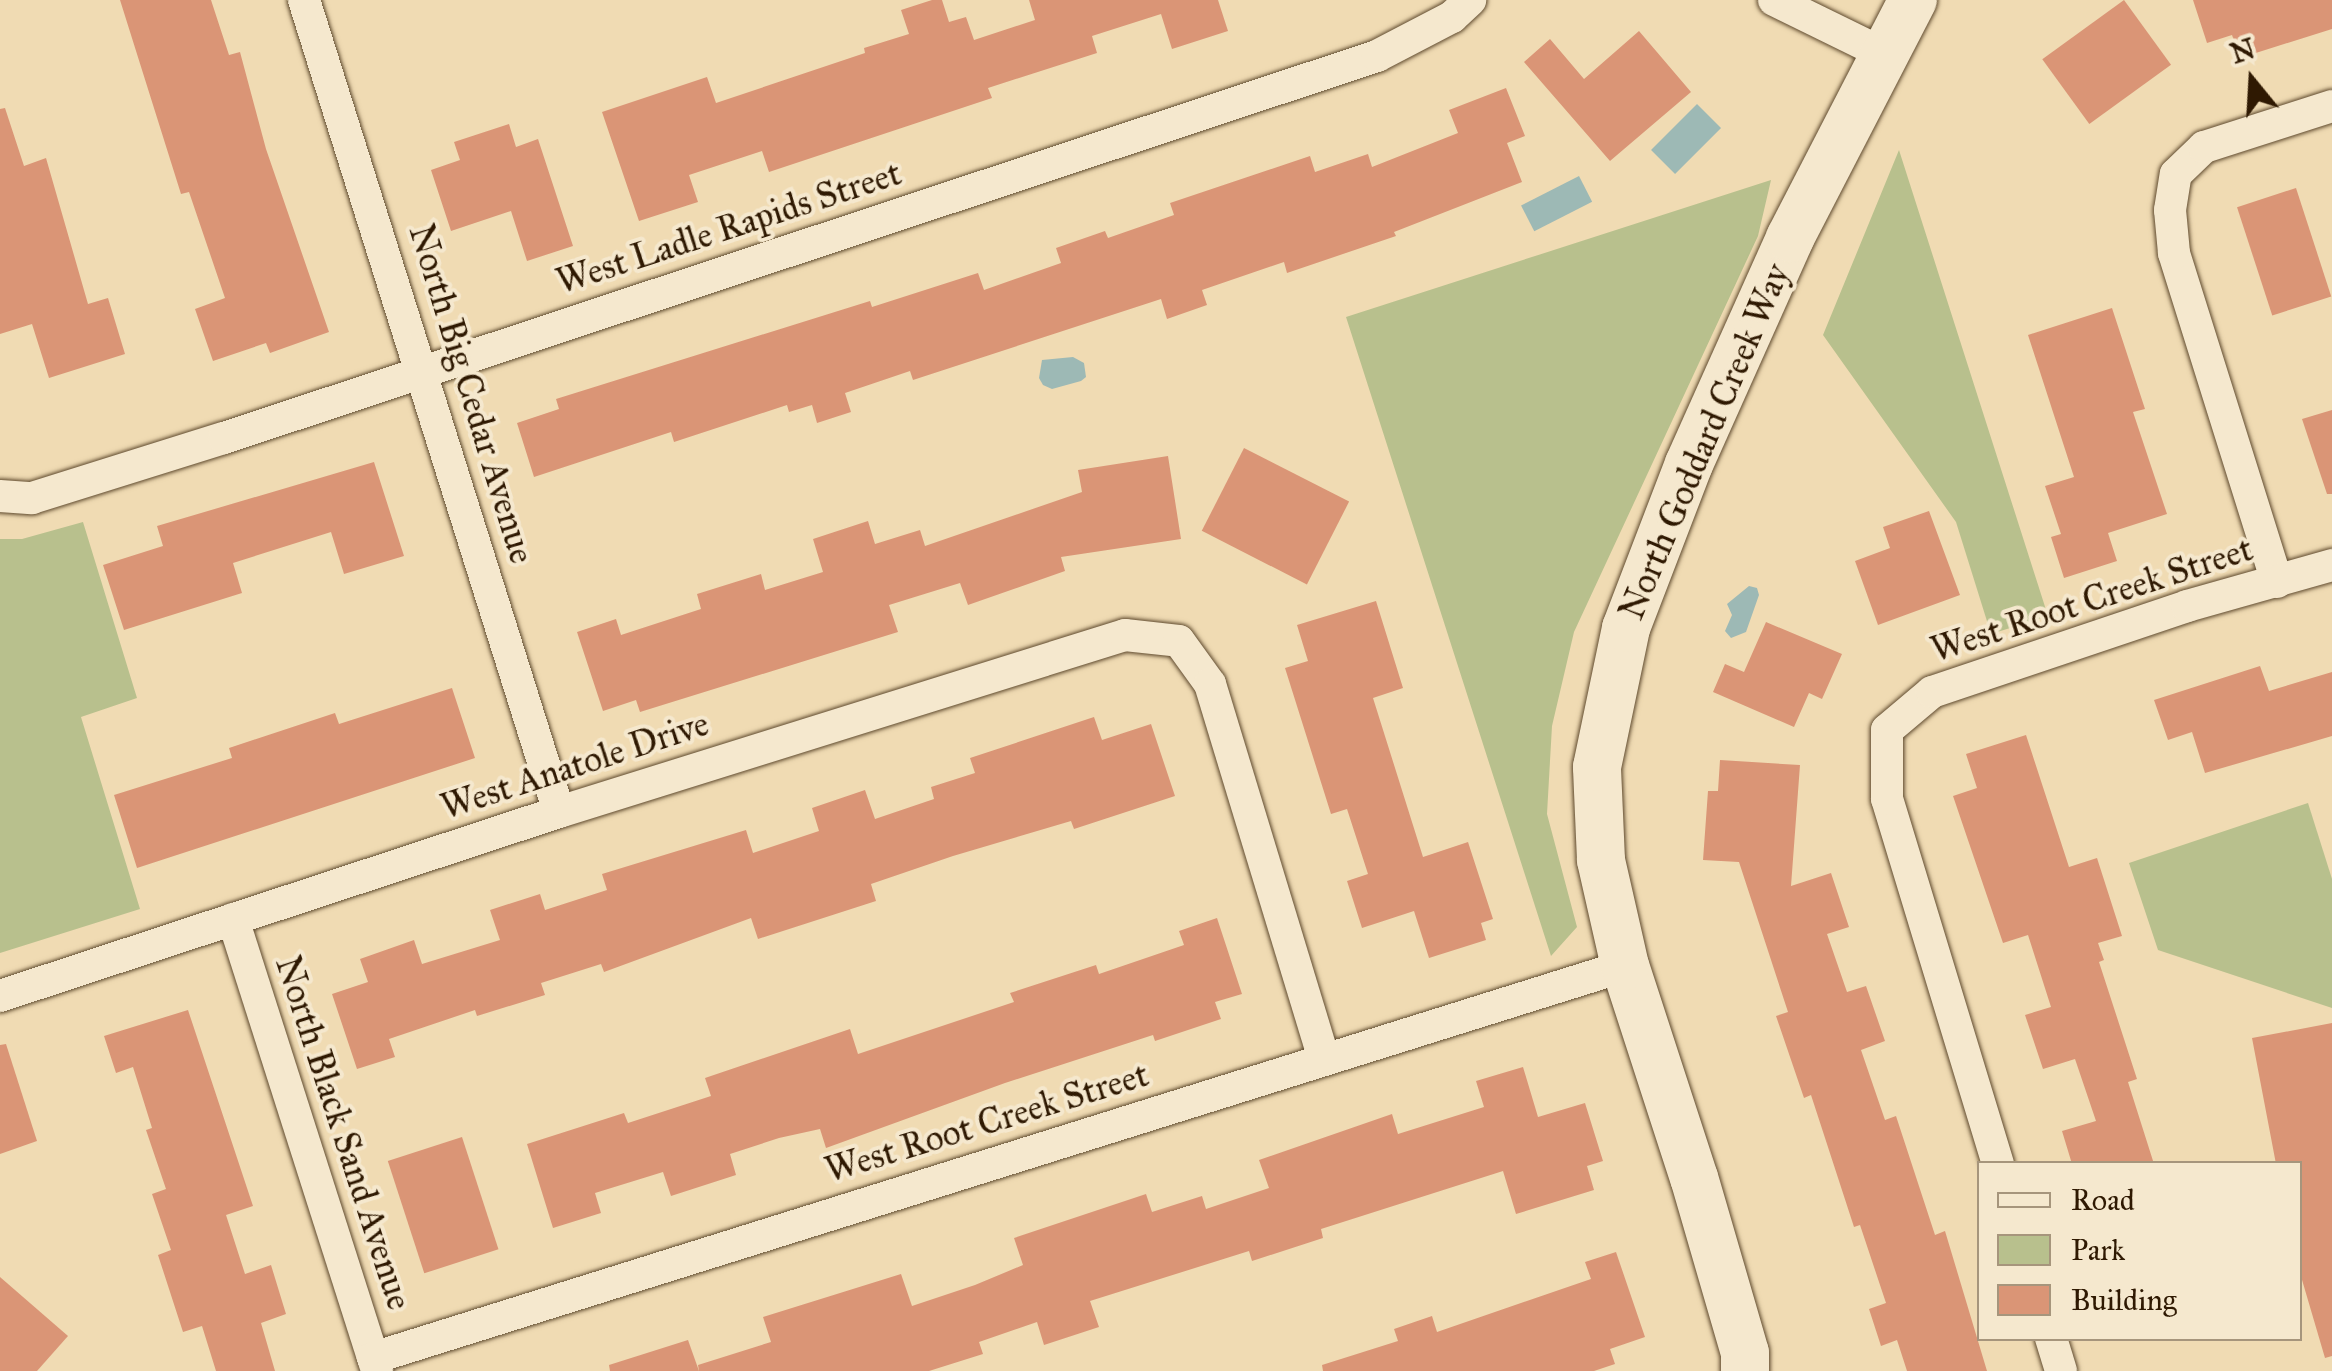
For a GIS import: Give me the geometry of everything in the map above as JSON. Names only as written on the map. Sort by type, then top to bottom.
[{"type":"street","name":"North Big Cedar Avenue","points":[[304,0],[559,812]]},
{"type":"street","name":"West Ladle Rapids Street","points":[[0,496],[32,498],[1377,56],[1452,17],[1470,0]]},
{"type":"street","points":[[1774,0],[1884,54]]},
{"type":"street","name":"North Goddard Creek Way","points":[[1745,1371],[1745,1353],[1694,1178],[1625,966],[1601,860],[1597,767],[1626,628],[1689,464],[1782,255],[1913,0]]},
{"type":"street","points":[[2277,582],[2174,253],[2170,210],[2176,174],[2204,147],[2332,106]]},
{"type":"street","name":"West Root Creek Street","points":[[1997,1161],[1887,799],[1886,730],[1932,692],[2187,606],[2332,565]]},
{"type":"street","name":"West Anatole Drive","points":[[0,996],[559,812],[1126,635],[1179,641],[1210,684],[1324,1060]]},
{"type":"street","name":"North Black Sand Avenue","points":[[233,919],[375,1364]]},
{"type":"street","name":"West Root Creek Street","points":[[375,1364],[1625,966]]},
{"type":"street","points":[[2052,1341],[2061,1371]]},
{"type":"green space","points":[[1899,150],[2048,616],[1991,634],[1956,522],[1823,335]]},
{"type":"green space","points":[[1771,180],[1758,236],[1574,632],[1552,726],[1547,814],[1577,927],[1551,956],[1346,317]]},
{"type":"green space","points":[[83,522],[137,698],[81,717],[140,909],[0,953],[0,539],[22,539]]},
{"type":"green space","points":[[2308,803],[2332,879],[2332,1008],[2158,950],[2129,863]]},
{"type":"water","points":[[1697,104],[1721,128],[1675,174],[1651,150]]},
{"type":"water","points":[[1579,176],[1592,202],[1534,231],[1521,206]]},
{"type":"water","points":[[1073,357],[1084,363],[1086,377],[1052,389],[1043,385],[1039,378],[1042,360]]},
{"type":"water","points":[[1749,586],[1757,588],[1759,595],[1746,632],[1731,638],[1725,631],[1732,615],[1727,604]]},
{"type":"building","points":[[120,0],[211,0],[229,55],[240,52],[266,149],[329,332],[270,353],[266,343],[213,361],[195,309],[225,298],[189,192],[181,194]]},
{"type":"building","points":[[942,0],[949,22],[966,17],[974,40],[1035,20],[1029,0],[1218,0],[1228,31],[1172,49],[1161,14],[1092,36],[1097,53],[988,88],[992,98],[769,172],[762,151],[689,175],[698,202],[639,221],[602,112],[707,77],[716,103],[865,53],[864,48],[909,34],[901,10]]},
{"type":"building","points":[[2124,0],[2171,65],[2089,124],[2042,59]]},
{"type":"building","points":[[2193,0],[2332,0],[2332,29],[2240,58],[2232,35],[2207,43]]},
{"type":"building","points":[[1639,31],[1691,92],[1610,161],[1524,62],[1550,39],[1584,79]]},
{"type":"building","points":[[1506,88],[1525,136],[1507,143],[1522,182],[1394,232],[1396,236],[1287,273],[1284,262],[1202,290],[1207,305],[1167,319],[1161,299],[913,380],[910,371],[845,393],[851,412],[817,423],[812,405],[789,412],[787,405],[674,442],[671,432],[534,477],[517,423],[559,409],[556,399],[870,301],[872,307],[978,273],[984,290],[1061,263],[1056,248],[1105,231],[1108,238],[1174,215],[1170,203],[1310,156],[1315,172],[1368,154],[1372,167],[1458,133],[1449,110]]},
{"type":"building","points":[[5,108],[24,166],[46,158],[88,304],[108,298],[125,354],[49,378],[32,324],[0,334],[0,109]]},
{"type":"building","points":[[509,124],[516,147],[538,139],[573,246],[527,261],[511,211],[451,231],[431,170],[460,160],[454,142]]},
{"type":"building","points":[[2296,188],[2331,296],[2272,316],[2237,207]]},
{"type":"building","points":[[2112,308],[2145,409],[2133,412],[2167,514],[2108,533],[2117,561],[2064,578],[2051,537],[2061,534],[2045,486],[2074,477],[2028,335]]},
{"type":"building","points":[[2332,410],[2332,494],[2327,494],[2302,419]]},
{"type":"building","points":[[1244,448],[1349,502],[1307,584],[1202,531]]},
{"type":"building","points":[[1168,456],[1181,539],[1061,557],[1065,571],[968,605],[960,583],[889,605],[898,632],[640,712],[636,700],[603,711],[577,632],[616,619],[621,635],[701,609],[697,594],[761,574],[765,590],[823,572],[813,539],[868,521],[875,544],[920,530],[925,546],[1082,492],[1078,470]]},
{"type":"building","points":[[374,462],[404,556],[344,574],[331,532],[233,563],[242,593],[124,630],[103,565],[163,546],[157,526]]},
{"type":"building","points":[[1929,511],[1960,595],[1878,625],[1855,561],[1890,548],[1883,527]]},
{"type":"building","points":[[1376,601],[1403,688],[1373,698],[1423,857],[1468,842],[1493,919],[1481,923],[1486,940],[1429,958],[1414,911],[1362,928],[1347,881],[1368,874],[1347,809],[1331,814],[1285,668],[1308,661],[1297,625]]},
{"type":"building","points":[[1766,622],[1842,654],[1822,699],[1809,693],[1794,727],[1713,692],[1725,664],[1744,672]]},
{"type":"building","points":[[2260,666],[2269,691],[2332,672],[2332,736],[2205,773],[2192,732],[2168,740],[2154,700]]},
{"type":"building","points":[[452,688],[475,758],[137,868],[114,795],[232,758],[229,748],[335,713],[339,724]]},
{"type":"building","points":[[1094,717],[1102,740],[1151,724],[1175,796],[1074,829],[1071,821],[871,884],[876,901],[758,939],[751,918],[604,972],[601,964],[541,983],[545,995],[477,1016],[475,1010],[389,1039],[395,1057],[357,1069],[332,994],[368,982],[360,959],[414,940],[422,964],[500,940],[490,910],[540,894],[545,910],[607,890],[602,874],[746,830],[753,853],[819,831],[812,808],[865,790],[875,819],[934,799],[931,787],[975,773],[970,758]]},
{"type":"building","points":[[2026,735],[2069,867],[2097,858],[2122,936],[2098,943],[2104,960],[2099,962],[2137,1079],[2128,1082],[2153,1161],[2071,1161],[2062,1131],[2096,1121],[2075,1059],[2043,1069],[2025,1015],[2051,1007],[2028,935],[2003,943],[1953,796],[1977,788],[1966,754]]},
{"type":"building","points":[[1720,760],[1800,765],[1791,886],[1831,873],[1849,927],[1827,934],[1847,992],[1866,986],[1885,1041],[1861,1050],[1885,1120],[1896,1116],[1935,1235],[1945,1231],[1987,1371],[1907,1371],[1897,1340],[1881,1346],[1869,1309],[1886,1303],[1860,1225],[1854,1227],[1811,1095],[1804,1098],[1776,1016],[1788,1012],[1739,862],[1703,860],[1708,791],[1718,791]]},
{"type":"building","points":[[1217,918],[1242,994],[1215,1002],[1221,1019],[1155,1041],[1153,1035],[1005,1083],[826,1148],[820,1129],[779,1138],[730,1154],[736,1175],[671,1196],[663,1172],[595,1193],[601,1213],[553,1228],[527,1144],[624,1113],[628,1123],[711,1096],[705,1078],[850,1029],[858,1054],[1014,1002],[1010,993],[1096,965],[1099,974],[1184,945],[1179,931]]},
{"type":"building","points":[[188,1010],[253,1206],[226,1215],[245,1274],[271,1265],[286,1314],[261,1323],[275,1371],[216,1371],[202,1326],[183,1332],[158,1255],[171,1250],[152,1194],[166,1189],[146,1130],[152,1128],[133,1067],[116,1073],[104,1036]]},
{"type":"building","points":[[2332,1023],[2332,1356],[2325,1358],[2302,1280],[2302,1161],[2275,1161],[2252,1038]]},
{"type":"building","points":[[6,1044],[37,1141],[0,1154],[0,1045]]},
{"type":"building","points":[[1523,1067],[1538,1117],[1585,1103],[1603,1161],[1587,1166],[1594,1190],[1516,1214],[1503,1171],[1321,1229],[1323,1238],[1252,1261],[1249,1251],[1090,1301],[1099,1327],[1044,1345],[1037,1322],[979,1342],[983,1354],[929,1371],[699,1371],[698,1365],[771,1342],[763,1317],[901,1274],[912,1306],[1023,1265],[1014,1238],[1146,1194],[1152,1212],[1202,1196],[1206,1209],[1269,1188],[1259,1160],[1392,1114],[1398,1134],[1484,1107],[1476,1081]]},
{"type":"building","points":[[462,1137],[498,1249],[424,1273],[388,1161]]},
{"type":"building","points":[[1616,1252],[1645,1337],[1610,1349],[1615,1364],[1594,1371],[1323,1371],[1322,1365],[1398,1341],[1394,1329],[1432,1316],[1437,1332],[1591,1279],[1585,1262]]},
{"type":"building","points":[[0,1277],[68,1336],[37,1371],[0,1371]]},
{"type":"building","points":[[688,1340],[699,1371],[610,1371],[609,1365]]}]
